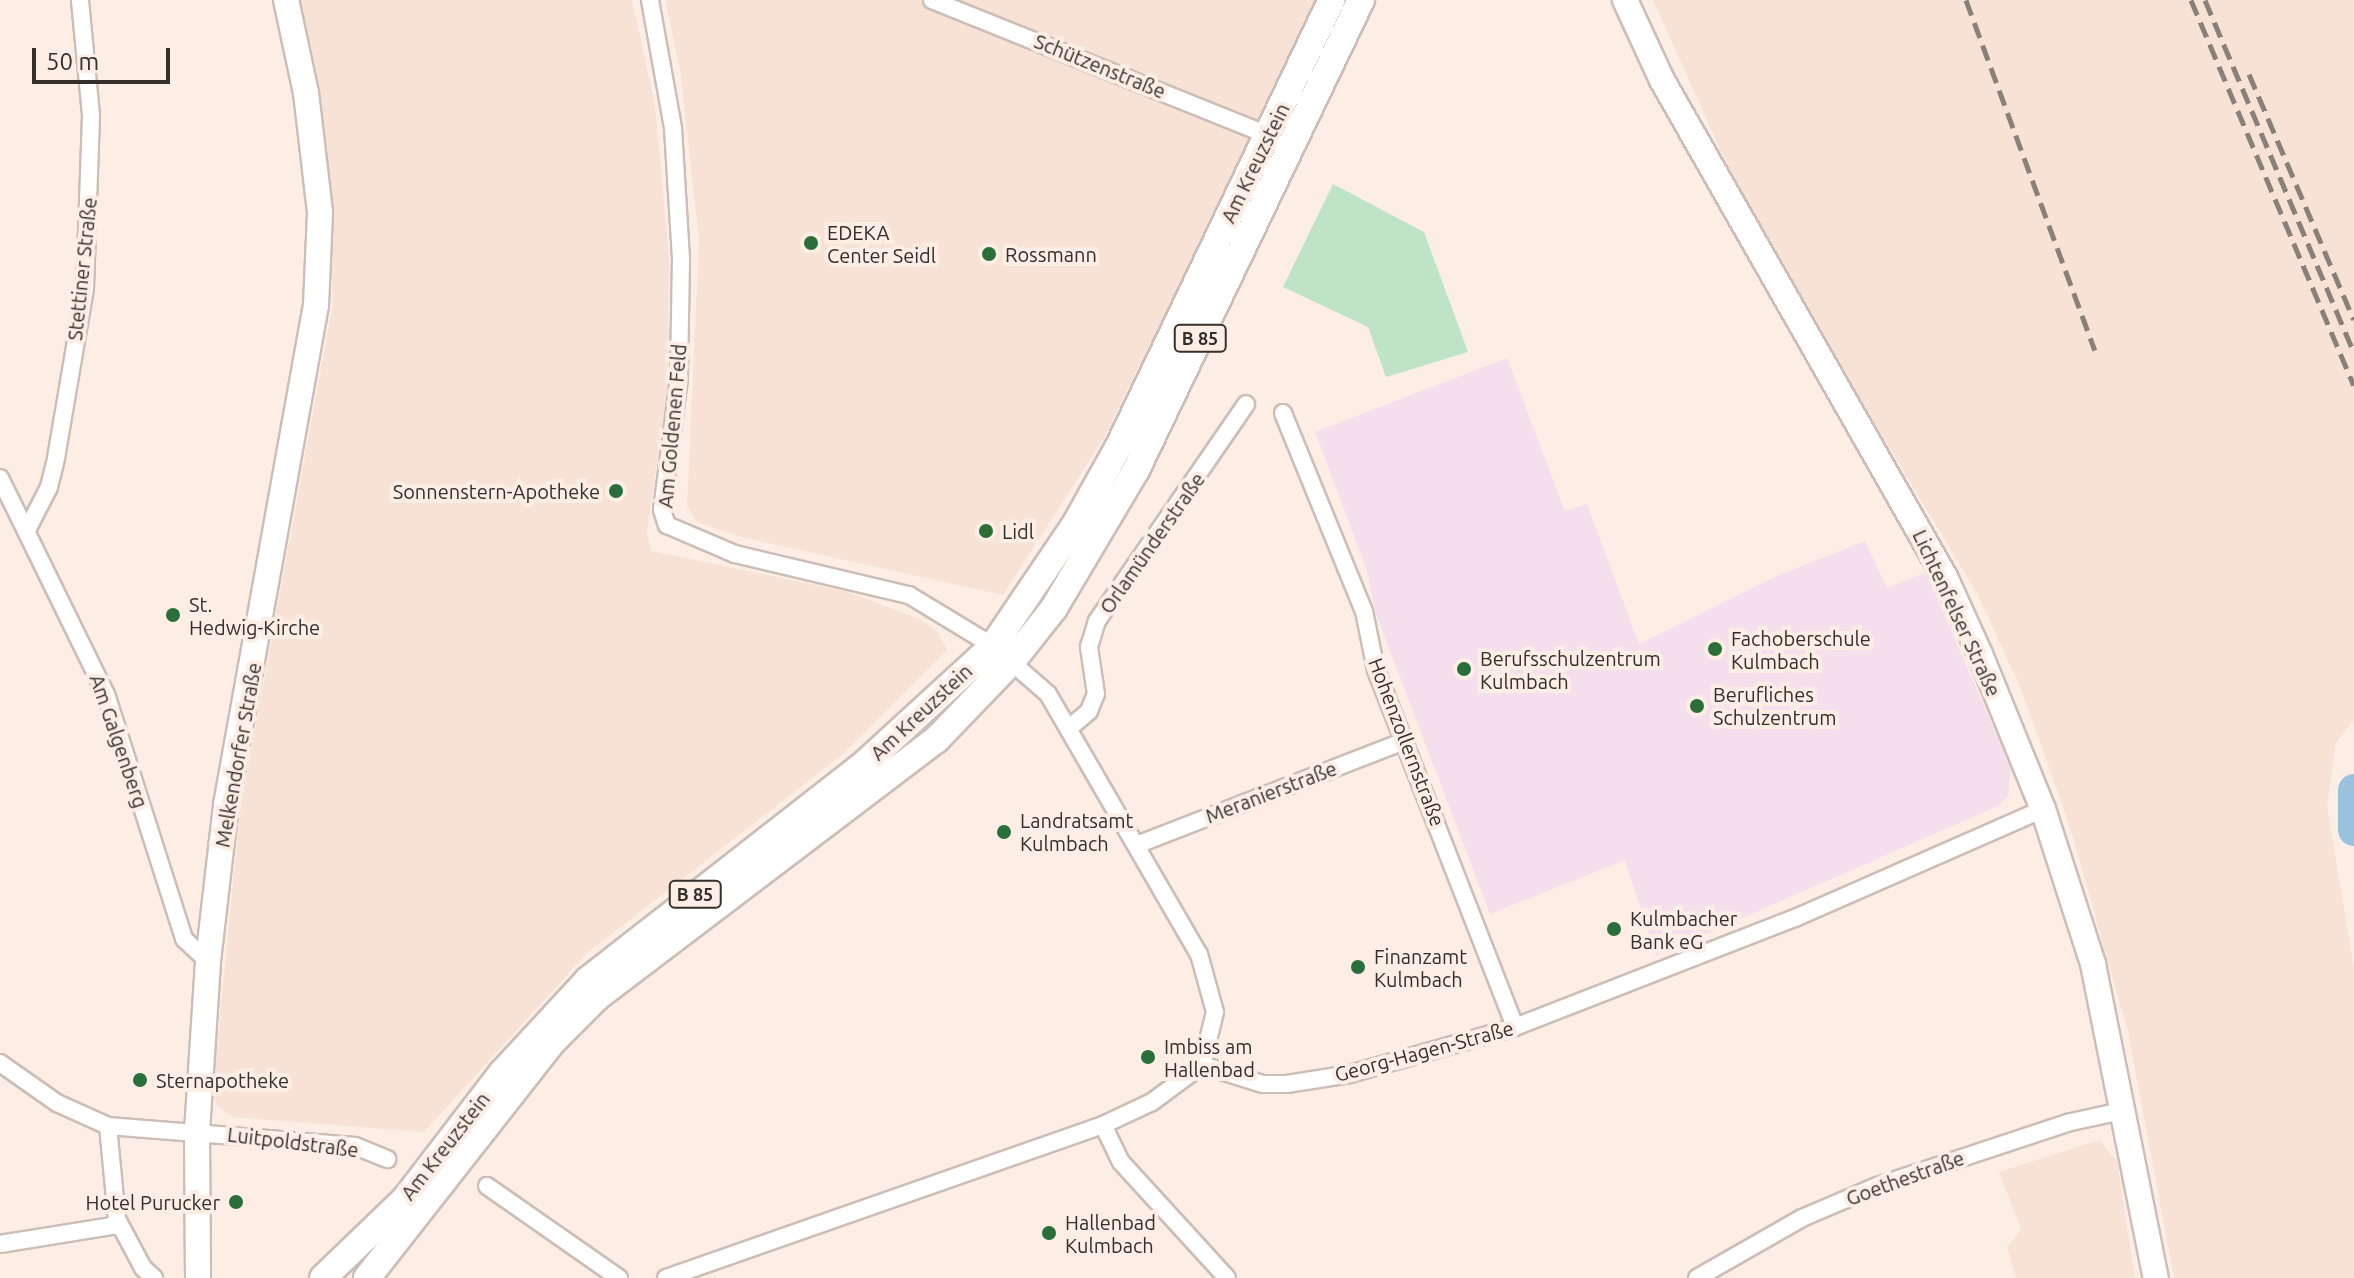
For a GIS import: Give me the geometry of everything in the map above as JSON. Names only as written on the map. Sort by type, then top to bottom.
[{"type":"main road","name":"Am Kreuzstein","points":[[323,1278],[406,1198],[502,1073],[588,980],[1003,653],[1119,446],[1332,0]]},
{"type":"main road","name":"Am Kreuzstein","points":[[367,1278],[552,1042],[597,997],[648,953],[907,764],[1099,539],[1136,470],[1361,0]]},
{"type":"street","name":"Stettiner Straße","points":[[27,530],[49,487],[56,458],[85,288],[91,115],[80,0]]},
{"type":"street","name":"Melkendorfer Straße","points":[[198,1278],[197,1132],[208,961],[226,805],[316,305],[320,212],[306,93],[286,0]]},
{"type":"street","name":"Am Goldenen Feld","points":[[650,0],[673,128],[681,259],[679,379],[662,510],[667,525],[735,554],[909,595],[1003,653]]},
{"type":"street","name":"Schützenstraße","points":[[932,0],[1268,135]]},
{"type":"street","name":"Lichtenfelser Straße","points":[[1625,0],[1662,80],[1945,577],[2043,809],[2093,964],[2126,1110],[2156,1278]]},
{"type":"street","name":"Orlamünderstraße","points":[[1069,728],[1089,711],[1096,694],[1089,647],[1097,621],[1246,404]]},
{"type":"street","name":"Hohenzollernstraße","points":[[1283,413],[1364,611],[1376,670],[1515,1027]]},
{"type":"street","name":"Am Galgenberg","points":[[0,478],[106,694],[184,939],[208,961]]},
{"type":"street","points":[[666,1278],[1103,1125],[1152,1102],[1202,1065],[1215,1012],[1211,983],[1139,844],[1048,694],[1003,653]]},
{"type":"street","name":"Meranierstraße","points":[[1139,844],[1404,741]]},
{"type":"street","name":"Georg-Hagen-Straße","points":[[1202,1065],[1263,1084],[1287,1084],[1350,1074],[1515,1027],[1795,918],[2043,809]]},
{"type":"street","points":[[0,1063],[57,1103],[108,1126],[117,1219],[143,1268],[154,1278]]},
{"type":"street","name":"Goethestraße","points":[[1697,1278],[1802,1218],[1877,1186],[2071,1122],[2126,1110]]},
{"type":"street","points":[[1103,1125],[1121,1162],[1227,1278]]},
{"type":"street","name":"Luitpoldstraße","points":[[108,1126],[355,1146],[388,1159]]},
{"type":"street","points":[[487,1186],[619,1278]]},
{"type":"street","points":[[0,1244],[113,1226],[117,1219]]},
{"type":"shaded area","points":[[297,0],[632,0],[655,105],[669,256],[668,386],[647,531],[651,551],[845,591],[920,619],[938,632],[947,650],[843,754],[586,954],[424,1132],[233,1117],[217,1106],[213,1086],[240,812],[333,303],[327,167]]},
{"type":"shaded area","points":[[665,0],[1316,0],[1273,96],[1103,439],[1003,595],[742,537],[697,522],[687,507],[699,240],[680,69]]},
{"type":"shaded area","points":[[1653,0],[2354,0],[2354,720],[2336,743],[2327,807],[2354,969],[2354,1278],[2174,1278],[2128,1032],[2070,827],[2021,689],[1978,595],[1750,216]]},
{"type":"shaded area","name":"Berufliches Schulzentrum","points":[[1507,358],[1565,511],[1587,504],[1639,644],[1777,576],[1865,541],[1887,588],[1926,572],[2011,768],[2008,797],[1998,806],[1656,956],[1625,860],[1490,914],[1375,612],[1367,571],[1315,432]]},
{"type":"shaded area","points":[[2099,1140],[2117,1161],[2135,1278],[2016,1278],[2007,1247],[2021,1229],[1999,1172]]},
{"type":"green space","points":[[1333,184],[1424,232],[1468,352],[1386,377],[1368,327],[1283,287]]},
{"type":"waterway","points":[[2354,790],[2354,830]]},
{"type":"railway","points":[[1966,0],[2095,350]]},
{"type":"railway","points":[[2191,0],[2354,385]]},
{"type":"railway","points":[[2205,0],[2354,352]]},
{"type":"railway","points":[[2249,74],[2354,320]]},
{"type":"place","name":"EDEKA Center Seidl","points":[[811,243]]},
{"type":"place","name":"Rossmann","points":[[989,254]]},
{"type":"place","name":"Sonnenstern-Apotheke","points":[[616,491]]},
{"type":"place","name":"Lidl","points":[[986,531]]},
{"type":"place","name":"St. Hedwig-Kirche","points":[[173,615]]},
{"type":"place","name":"Fachoberschule Kulmbach","points":[[1715,649]]},
{"type":"place","name":"Berufsschulzentrum Kulmbach","points":[[1464,669]]},
{"type":"place","name":"Berufliches Schulzentrum","points":[[1697,706]]},
{"type":"place","name":"Landratsamt Kulmbach","points":[[1004,832]]},
{"type":"place","name":"Kulmbacher Bank eG","points":[[1614,929]]},
{"type":"place","name":"Finanzamt Kulmbach","points":[[1358,967]]},
{"type":"place","name":"Imbiss am Hallenbad","points":[[1148,1057]]},
{"type":"place","name":"Sternapotheke","points":[[140,1080]]},
{"type":"place","name":"Hotel Purucker","points":[[236,1202]]},
{"type":"place","name":"Hallenbad Kulmbach","points":[[1049,1233]]}]
